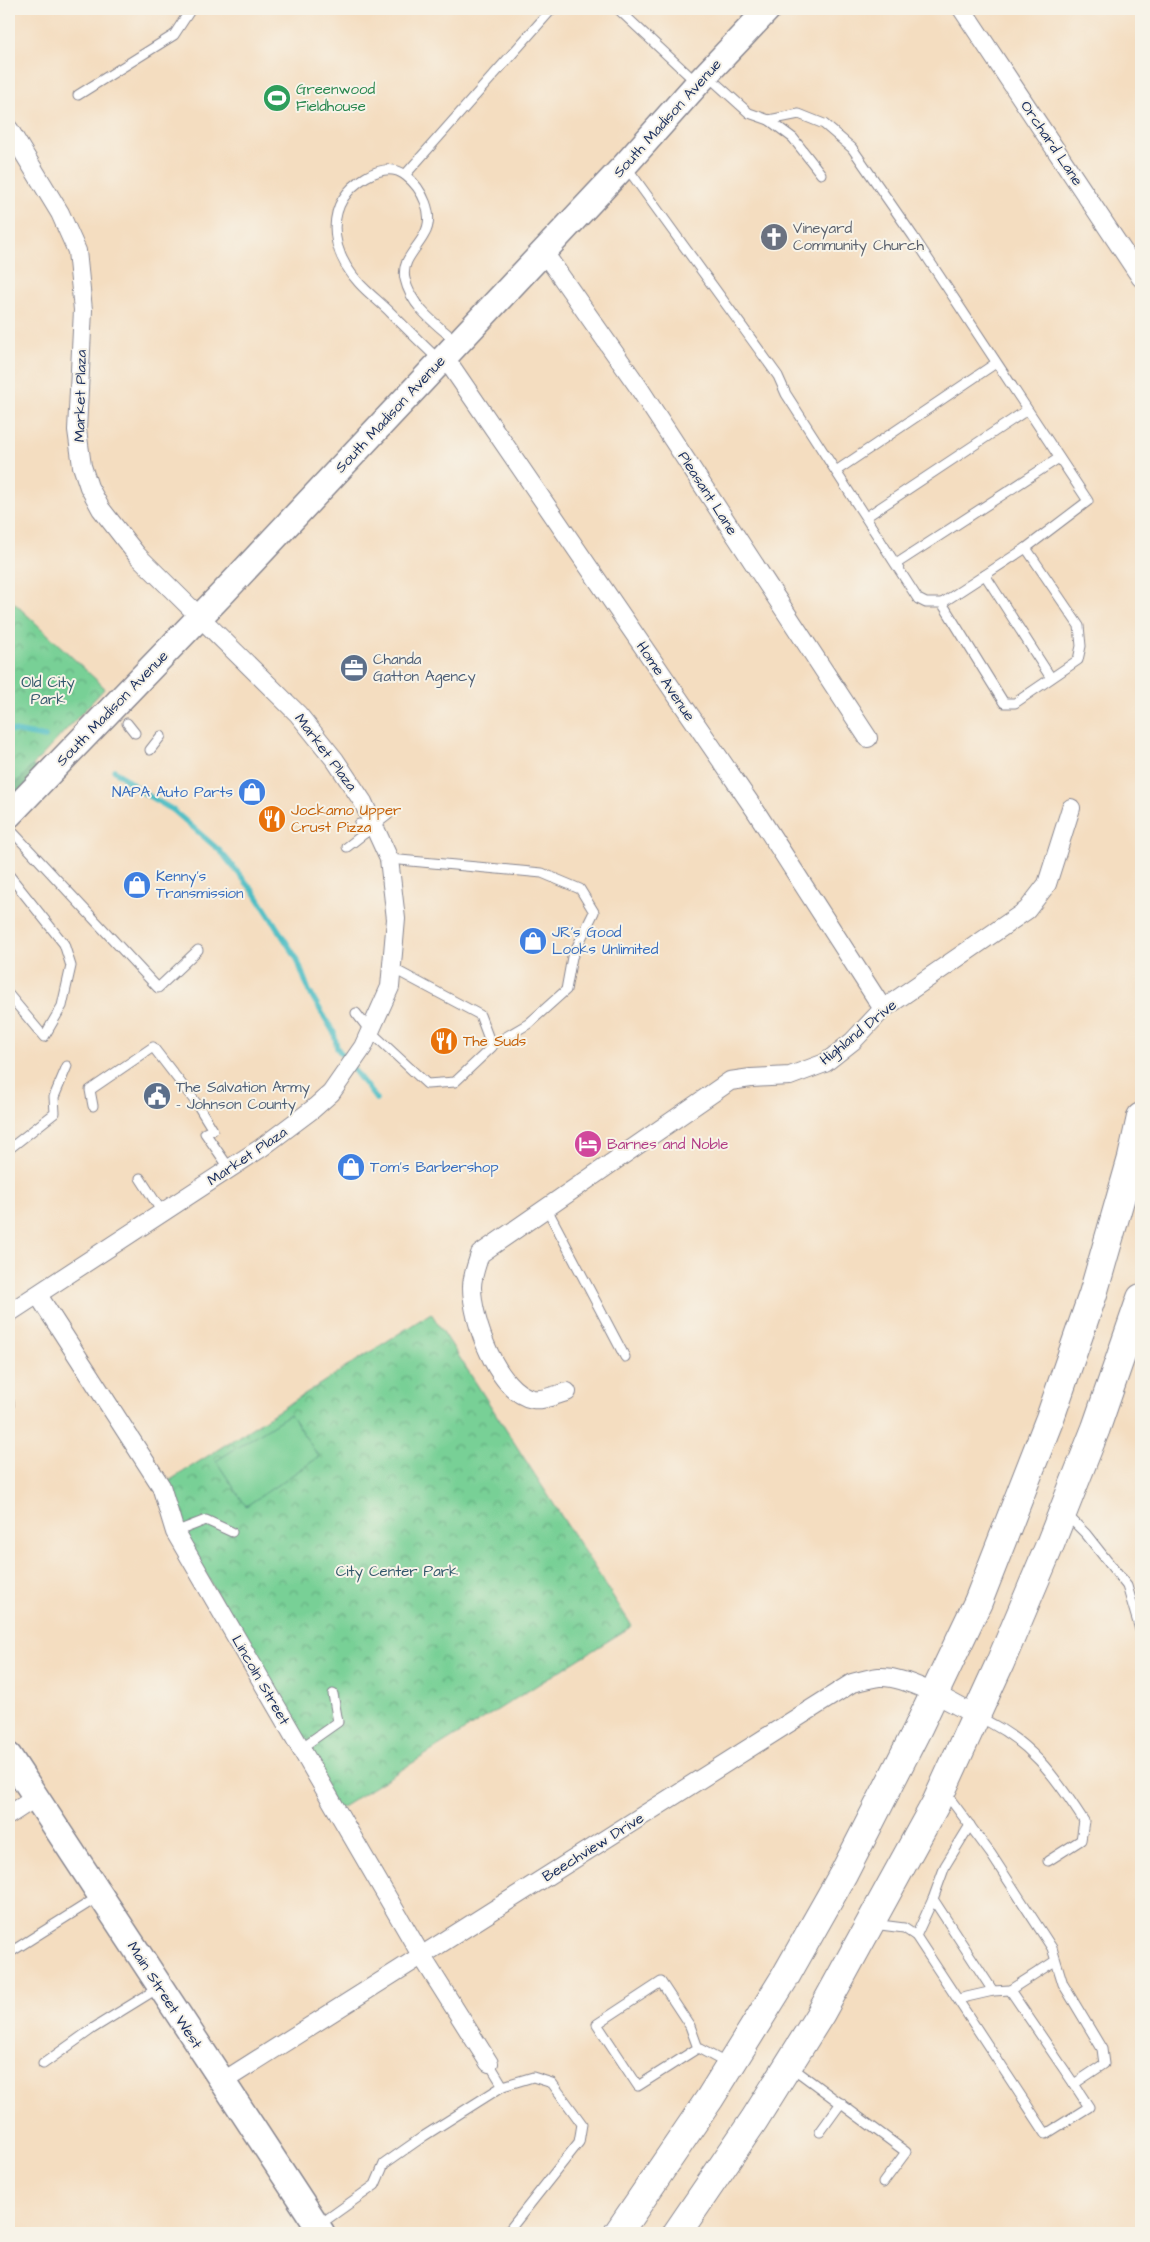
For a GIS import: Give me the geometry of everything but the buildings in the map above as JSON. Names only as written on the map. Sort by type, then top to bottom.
[{"type":"main road","name":"South Madison Avenue","points":[[9,815],[200,617],[625,165],[702,78],[768,9]]},
{"type":"main road","points":[[618,2233],[731,2065],[784,1978],[844,1873],[978,1602],[1050,1418],[1093,1294],[1132,1158],[1141,1117]]},
{"type":"main road","points":[[677,2233],[754,2120],[821,2012],[942,1789],[1000,1663],[1063,1511],[1096,1428],[1140,1304]]},
{"type":"main road","name":"Main Street West","points":[[9,1756],[320,2230]]},
{"type":"street","name":"Orchard Lane","points":[[962,9],[1141,278]]},
{"type":"street","name":"Market Plaza","points":[[9,129],[60,213],[76,251],[83,310],[77,430],[82,466],[89,487],[101,509],[137,555],[298,714],[349,770],[363,802],[366,828],[389,859],[396,919],[390,987],[357,1054],[330,1092],[313,1109],[230,1169],[9,1313]]},
{"type":"street","name":"Pleasant Lane","points":[[544,251],[637,385],[868,738]]},
{"type":"street","name":"Home Avenue","points":[[447,353],[754,810],[883,1009]]},
{"type":"street","name":"Highland Drive","points":[[567,1392],[534,1399],[514,1390],[493,1364],[473,1303],[472,1285],[480,1254],[730,1081],[790,1076],[825,1063],[853,1041],[883,1009],[1026,910],[1048,884],[1071,808]]},
{"type":"street","name":"Lincoln Street","points":[[38,1295],[161,1486],[176,1532],[422,1955],[489,2063]]},
{"type":"street","name":"Beechview Drive","points":[[222,2082],[852,1683],[880,1677],[935,1692],[976,1716]]},
{"type":"street","points":[[9,1815],[35,1798]]},
{"type":"lane","points":[[78,95],[174,35],[190,9]]},
{"type":"lane","points":[[404,175],[552,9]]},
{"type":"lane","points":[[618,9],[702,78],[749,113],[769,120],[794,138],[822,174]]},
{"type":"lane","points":[[625,165],[778,376],[786,394],[918,599],[926,603],[942,603],[1026,548],[1088,501],[852,148],[824,124],[799,114],[769,120]]},
{"type":"lane","points":[[384,169],[395,170],[404,175],[423,198],[428,210],[425,234],[404,264],[404,278],[410,294],[447,353],[360,283],[340,253],[335,236],[335,217],[338,204],[358,181],[384,169]]},
{"type":"lane","points":[[836,471],[996,363]]},
{"type":"lane","points":[[866,518],[1027,410]]},
{"type":"lane","points":[[896,564],[1059,458]]},
{"type":"lane","points":[[942,603],[1004,702],[1015,703],[1078,660],[1081,646],[1079,626],[1026,548]]},
{"type":"lane","points":[[985,575],[1051,678]]},
{"type":"lane","points":[[127,723],[135,733]]},
{"type":"lane","points":[[150,750],[161,736]]},
{"type":"lane","points":[[347,847],[366,828],[388,816]]},
{"type":"lane","points":[[9,828],[158,988],[198,950]]},
{"type":"lane","points":[[356,1013],[370,1031],[427,1084],[455,1082],[492,1045],[528,1024],[566,990],[572,957],[594,912],[580,889],[542,873],[389,859]]},
{"type":"lane","points":[[9,875],[64,944],[71,966],[62,1006],[44,1037],[9,995]]},
{"type":"lane","points":[[392,968],[480,1015],[492,1045]]},
{"type":"lane","points":[[93,1106],[90,1090],[153,1047],[197,1104],[213,1130],[205,1133],[230,1169]]},
{"type":"lane","points":[[9,1149],[55,1113],[54,1097],[67,1066]]},
{"type":"lane","points":[[140,1178],[162,1212]]},
{"type":"lane","points":[[546,1207],[624,1358]]},
{"type":"lane","points":[[9,1402],[9,1413]]},
{"type":"lane","points":[[1063,1511],[1086,1534],[1127,1586],[1141,1633]]},
{"type":"lane","points":[[176,1532],[206,1520],[232,1532]]},
{"type":"lane","points":[[301,1748],[338,1722],[333,1694]]},
{"type":"lane","points":[[976,1716],[1000,1727],[1024,1744],[1058,1780],[1084,1821],[1082,1840],[1048,1861]]},
{"type":"lane","points":[[942,1789],[991,1854],[1052,1948],[1063,1984],[1102,2049],[1104,2064],[1074,2084]]},
{"type":"lane","points":[[916,1936],[933,1899],[945,1866],[970,1825]]},
{"type":"lane","points":[[9,1953],[101,1895]]},
{"type":"lane","points":[[933,1899],[993,1991]]},
{"type":"lane","points":[[870,1924],[904,1928],[916,1936],[1046,2134],[1089,2107],[1010,1990]]},
{"type":"lane","points":[[958,1999],[993,1991],[1010,1990],[1055,1961]]},
{"type":"lane","points":[[698,2048],[638,2086],[597,2024],[661,1982],[690,2026],[698,2048],[731,2065]]},
{"type":"lane","points":[[43,2064],[92,2029],[160,1987]]},
{"type":"lane","points":[[489,2063],[503,2086]]},
{"type":"lane","points":[[788,2064],[906,2152],[883,2183]]},
{"type":"lane","points":[[320,2230],[375,2186],[384,2164],[503,2086],[533,2076],[552,2083],[582,2124],[579,2142],[507,2233]]},
{"type":"lane","points":[[820,2132],[841,2103]]},
{"type":"green space","name":"Old City Park","points":[[9,598],[105,688],[9,791]]},
{"type":"green space","points":[[9,761],[51,771],[9,812]]},
{"type":"green space","name":"City Center Park","points":[[431,1313],[632,1626],[337,1810],[205,1572],[161,1486]]},
{"type":"green space","points":[[290,1414],[319,1457],[246,1506],[216,1461]]},
{"type":"waterway","points":[[9,730],[45,737]]},
{"type":"waterway","points":[[114,770],[142,792],[173,810],[220,851],[255,893],[297,959],[309,991],[334,1033],[337,1048],[376,1099]]},
{"type":"place","name":"Greenwood Fieldhouse","points":[[277,98]]},
{"type":"place","name":"Vineyard Community Church","points":[[774,237]]},
{"type":"place","name":"Chanda Gatton Agency","points":[[354,668]]},
{"type":"place","name":"NAPA Auto Parts","points":[[252,792]]},
{"type":"place","name":"Jockamo Upper Crust Pizza","points":[[272,819]]},
{"type":"place","name":"Kenny's Transmission","points":[[137,885]]},
{"type":"place","name":"JR's Good Looks Unlimited","points":[[533,941]]},
{"type":"place","name":"The Suds","points":[[444,1041]]},
{"type":"place","name":"The Salvation Army - Johnson County","points":[[157,1096]]},
{"type":"place","name":"Barnes and Noble","points":[[588,1144]]},
{"type":"place","name":"Tom's Barbershop","points":[[351,1167]]}]
